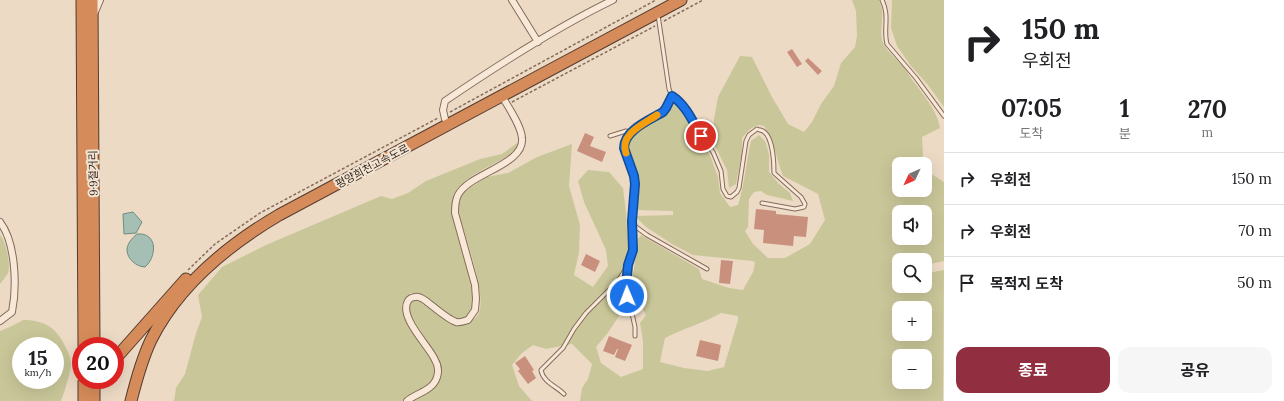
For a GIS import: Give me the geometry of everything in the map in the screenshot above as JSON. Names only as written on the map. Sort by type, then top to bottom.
[{"type":"highway","name":"9·9절거리","points":[[82,0],[91,337]]},
{"type":"highway","name":"9·9절거리","points":[[91,337],[92,0]]},
{"type":"highway","name":"평양희천고속도로","points":[[124,349],[182,283],[205,261],[251,225],[506,85],[669,0]]},
{"type":"highway","name":"평양희천고속도로","points":[[131,401],[140,369],[151,340],[167,315],[195,278],[219,257],[260,226],[502,96],[658,19],[681,0]]},
{"type":"highway","points":[[84,389],[85,401]]},
{"type":"highway","points":[[85,401],[93,389]]},
{"type":"highway","points":[[94,389],[94,401]]},
{"type":"street","points":[[91,21],[100,0]]},
{"type":"street","points":[[512,0],[538,42]]},
{"type":"street","points":[[445,119],[443,110],[445,101],[475,80],[538,42],[588,12],[613,0]]},
{"type":"street","points":[[407,401],[434,384],[437,378],[438,369],[435,358],[422,342],[408,317],[406,303],[414,296],[420,297],[456,322],[468,320],[475,310],[475,286],[455,213],[456,203],[458,194],[464,189],[478,178],[515,156],[521,149],[522,136],[502,96]]},
{"type":"street","points":[[0,222],[8,238],[13,262],[14,299],[12,312],[0,321]]},
{"type":"lane","points":[[882,0],[887,15],[887,44],[916,78],[944,116]]},
{"type":"lane","points":[[658,19],[669,89],[672,96],[683,106],[712,152],[721,171],[723,189],[727,196],[731,197],[739,188],[744,164],[744,148],[749,135],[757,129],[763,131],[768,137],[774,159],[774,173],[801,197],[805,204],[804,207],[795,209],[762,203]]},
{"type":"lane","points":[[635,336],[635,326],[626,286],[628,265],[633,250],[632,224],[634,176],[624,148],[624,143],[632,132],[663,112],[672,96]]},
{"type":"lane","points":[[610,136],[626,131],[632,132]]},
{"type":"lane","points":[[632,224],[654,239],[707,269]]},
{"type":"lane","points":[[564,394],[559,388],[545,380],[541,370],[562,348],[586,313],[618,281],[628,265]]},
{"type":"path","points":[[511,102],[658,19],[703,0]]},
{"type":"shaded area","points":[[852,0],[879,0],[882,12],[881,35],[884,45],[905,68],[928,102],[939,122],[940,128],[922,137],[923,156],[892,157],[892,197],[932,197],[932,174],[944,182],[944,261],[932,264],[932,253],[892,253],[892,293],[932,293],[932,272],[944,270],[943,401],[580,401],[582,388],[588,379],[592,364],[572,344],[546,349],[533,345],[522,353],[512,365],[519,386],[532,401],[410,401],[426,393],[436,385],[441,370],[437,358],[418,331],[413,321],[410,312],[410,305],[415,300],[421,302],[448,321],[461,325],[467,324],[474,319],[480,311],[481,300],[477,277],[458,206],[460,195],[486,177],[508,173],[537,157],[572,144],[569,186],[580,225],[579,252],[574,275],[593,287],[608,266],[606,250],[584,202],[578,181],[588,170],[609,172],[623,188],[629,261],[622,292],[619,316],[596,347],[601,363],[621,377],[643,369],[643,341],[640,323],[646,315],[635,294],[632,282],[638,239],[641,235],[699,269],[702,279],[729,288],[743,290],[753,272],[755,263],[753,261],[693,255],[672,244],[646,227],[635,216],[673,215],[673,211],[636,210],[638,178],[628,147],[628,141],[647,125],[665,114],[670,106],[675,103],[681,109],[710,155],[718,177],[720,193],[730,207],[738,205],[751,141],[759,135],[765,141],[769,154],[769,172],[779,184],[790,193],[793,201],[767,195],[761,191],[754,192],[749,199],[748,227],[745,231],[753,244],[768,258],[785,258],[810,244],[825,220],[818,194],[783,176],[773,144],[764,126],[758,125],[750,129],[742,138],[742,153],[736,184],[729,188],[727,170],[713,142],[714,119],[718,97],[740,56],[752,57],[772,97],[788,124],[804,132],[812,122],[821,104],[834,86],[841,63],[855,47],[857,36],[856,11]],"holes":[[[721,313],[738,316],[724,367],[708,371],[684,368],[660,362],[665,338]]]},
{"type":"shaded area","points":[[892,0],[944,0],[944,107],[897,46],[891,28]]},
{"type":"shaded area","points":[[517,143],[519,145],[514,152],[462,184],[456,190],[452,202],[458,239],[470,281],[473,299],[471,312],[463,319],[452,317],[416,293],[410,293],[403,303],[403,314],[430,357],[434,367],[433,378],[427,386],[409,395],[402,401],[174,401],[176,388],[185,374],[202,317],[198,295],[222,267],[266,245],[381,196],[392,199],[408,193],[426,181],[480,159],[502,154]]},
{"type":"shaded area","points":[[133,212],[142,222],[136,233],[124,234],[123,214]]},
{"type":"shaded area","points":[[137,234],[144,234],[152,241],[152,257],[145,267],[139,266],[133,262],[127,253],[129,243]]},
{"type":"shaded area","points":[[0,235],[6,248],[9,269],[8,273],[0,284]]},
{"type":"shaded area","points":[[23,320],[30,320],[43,323],[58,334],[60,337],[12,337],[12,389],[64,389],[64,345],[71,364],[61,401],[0,401],[0,331]]},
{"type":"building","points":[[792,49],[802,64],[797,67],[787,52]]},
{"type":"building","points":[[808,58],[822,71],[818,75],[805,61]]},
{"type":"building","points":[[585,133],[594,137],[590,146],[606,152],[602,162],[577,151]]},
{"type":"building","points":[[756,209],[776,211],[776,214],[808,217],[806,237],[794,236],[793,246],[763,243],[764,230],[754,229]]},
{"type":"building","points":[[586,254],[600,261],[595,272],[581,265]]},
{"type":"building","points":[[721,260],[733,261],[730,284],[719,283]]},
{"type":"building","points":[[609,336],[632,345],[625,361],[615,357],[618,349],[614,355],[603,351]]},
{"type":"building","points":[[700,340],[721,345],[718,361],[696,356]]},
{"type":"building","points":[[525,356],[534,370],[532,371],[536,378],[528,384],[518,371],[520,369],[515,363]]},
{"type":"slow traffic","points":[[626,153],[624,143],[628,136],[637,128],[657,115]]},
{"type":"route","points":[[627,296],[626,286],[628,265],[633,250],[632,221],[635,184],[634,176],[624,148],[624,143],[628,136],[637,128],[663,112],[672,96],[683,106],[701,136]]}]
